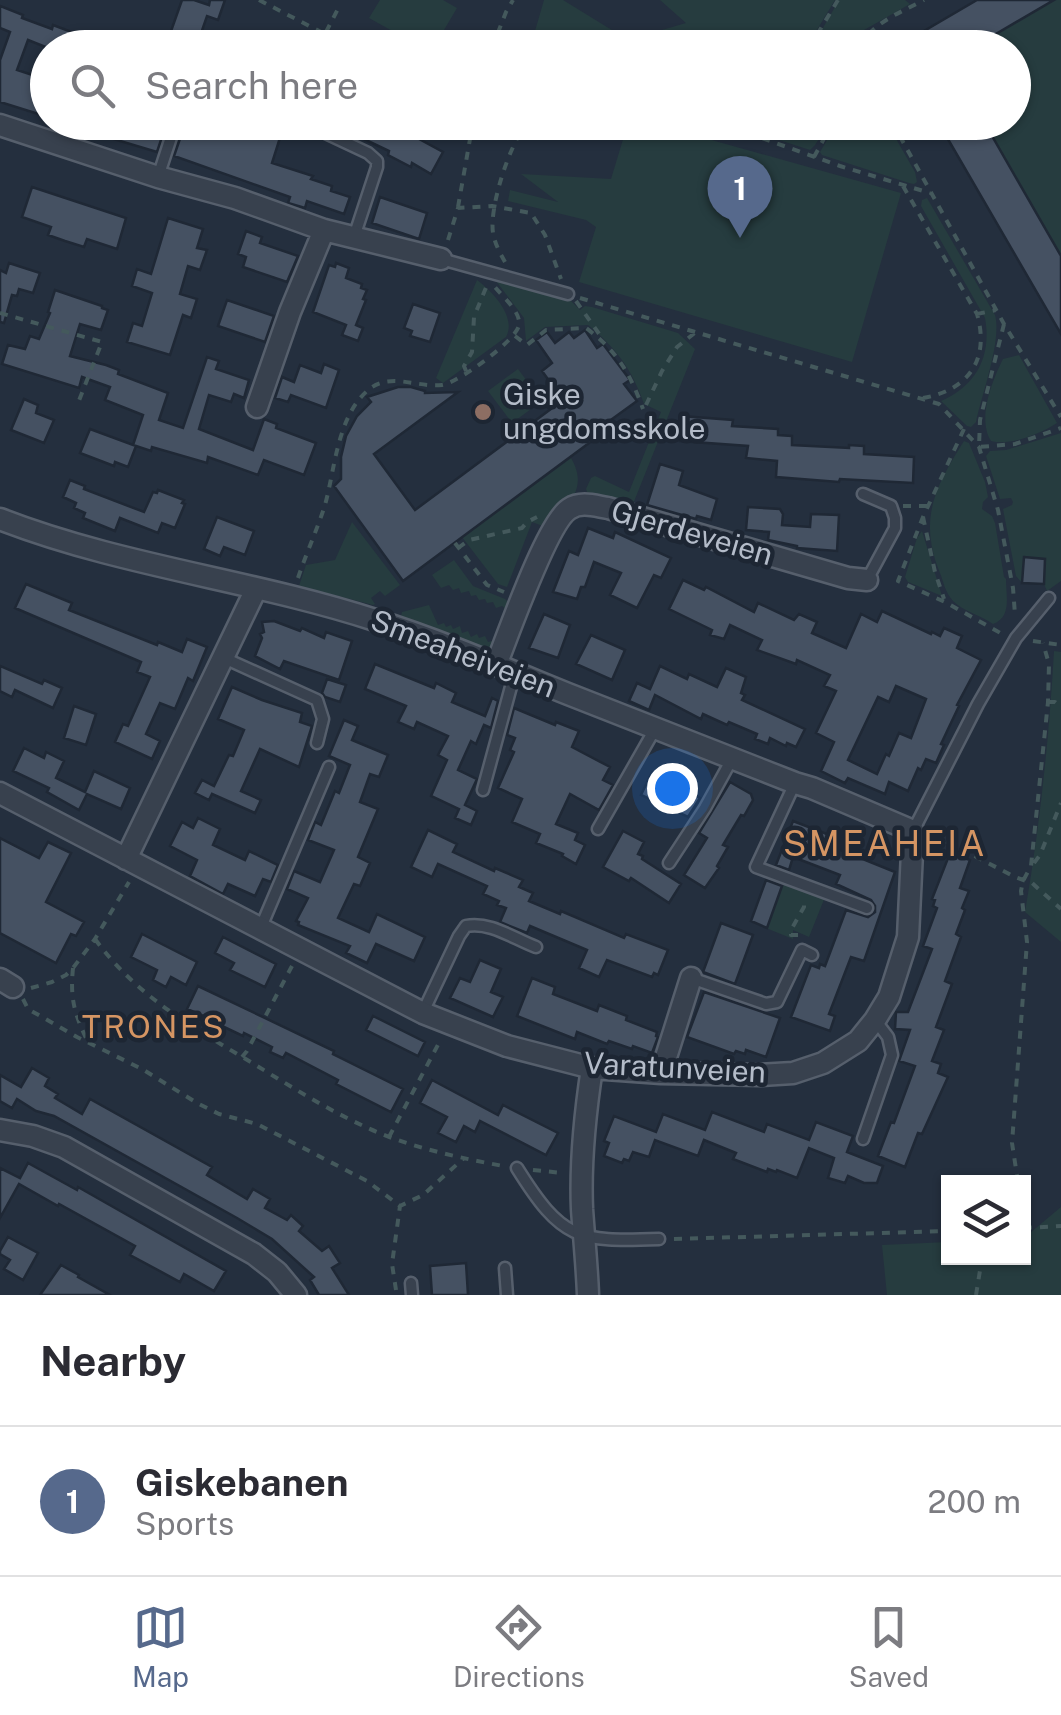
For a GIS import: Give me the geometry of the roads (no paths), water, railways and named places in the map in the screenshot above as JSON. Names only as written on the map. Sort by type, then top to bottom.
[{"type":"street","points":[[0,125],[30,135]]},
{"type":"street","points":[[46,140],[235,198],[324,230],[442,259]]},
{"type":"street","points":[[257,407],[324,230]]},
{"type":"street","name":"Gjerdeveien","points":[[505,669],[523,599],[552,529],[568,509],[578,505],[590,504],[848,578],[867,580]]},
{"type":"street","name":"Smeaheiveien","points":[[0,519],[62,540],[377,620],[914,828]]},
{"type":"street","points":[[133,862],[256,589]]},
{"type":"street","name":"Varatunveien","points":[[0,793],[423,1013],[507,1046],[592,1068],[661,1073],[793,1073],[823,1063],[858,1041],[889,997],[908,937],[914,828]]},
{"type":"street","points":[[661,1073],[691,978]]},
{"type":"street","points":[[588,1295],[582,1176],[592,1068]]},
{"type":"street","points":[[0,1130],[64,1147],[254,1254],[277,1272],[296,1295]]},
{"type":"lane","points":[[158,177],[170,140]]},
{"type":"lane","points":[[340,140],[368,153],[377,167],[354,238]]},
{"type":"lane","points":[[442,259],[568,294]]},
{"type":"lane","points":[[863,494],[891,506],[896,518],[895,528],[867,580]]},
{"type":"lane","points":[[914,828],[1016,638],[1049,598]]},
{"type":"lane","points":[[224,658],[317,700],[323,718],[317,743]]},
{"type":"lane","points":[[483,790],[505,669]]},
{"type":"lane","points":[[598,829],[656,728]]},
{"type":"lane","points":[[669,863],[733,758]]},
{"type":"lane","points":[[261,927],[329,766]]},
{"type":"lane","points":[[795,783],[756,867],[866,908]]},
{"type":"lane","points":[[423,1013],[466,926],[490,927],[536,947]]},
{"type":"lane","points":[[691,978],[766,1004],[777,1002],[807,952]]},
{"type":"lane","points":[[863,1139],[892,1055],[888,1038],[876,1020]]},
{"type":"lane","points":[[516,1168],[557,1223],[584,1238],[660,1239]]},
{"type":"lane","points":[[505,1268],[507,1295]]},
{"type":"place","name":"Giskebanen","points":[[740,238]]},
{"type":"place","name":"Giske ungdomsskole","points":[[483,412]]},
{"type":"district","name":"SMEAHEIA","points":[[885,844]]},
{"type":"district","name":"TRONES","points":[[154,1027]]}]
